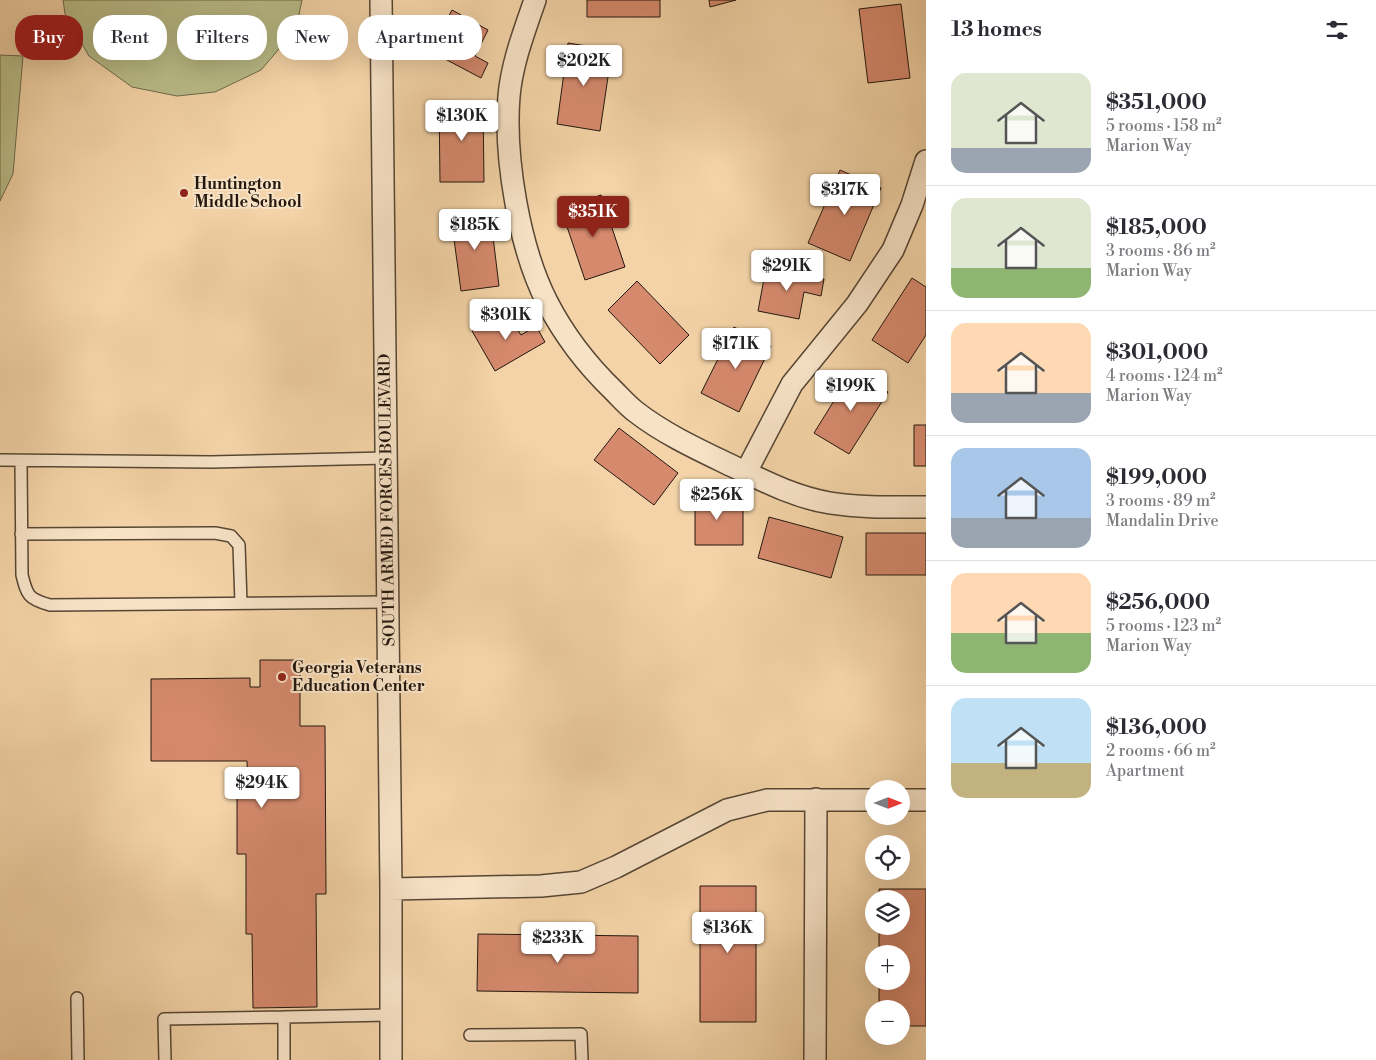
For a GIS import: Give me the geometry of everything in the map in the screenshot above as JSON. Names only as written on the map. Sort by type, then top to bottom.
[{"type":"street","name":"SOUTH ARMED FORCES BOULEVARD","points":[[380,0],[387,458],[391,1060]]},
{"type":"street","points":[[535,0],[517,50],[509,95],[507,141],[518,212],[530,258],[547,301],[570,341],[600,378],[635,412],[678,439],[746,472],[804,497],[830,502],[883,507],[926,507]]},
{"type":"street","points":[[746,472],[792,384],[858,304],[893,250],[909,212],[926,161]]},
{"type":"street","points":[[391,889],[541,886],[581,882],[616,867],[727,810],[767,800],[865,800]]},
{"type":"street","points":[[815,1060],[816,800]]},
{"type":"street","points":[[910,800],[926,800]]},
{"type":"lane","points":[[0,460],[211,462],[387,458]]},
{"type":"lane","points":[[21,461],[22,574],[26,590],[35,601],[50,604],[388,602]]},
{"type":"lane","points":[[21,534],[215,533],[231,536],[239,544],[241,603]]},
{"type":"lane","points":[[77,998],[78,1060]]},
{"type":"lane","points":[[165,1060],[164,1019],[390,1015]]},
{"type":"lane","points":[[284,1017],[284,1060]]},
{"type":"lane","points":[[470,1035],[581,1034],[582,1060]]},
{"type":"green space","points":[[63,0],[302,0],[299,15],[277,15],[277,51],[261,70],[215,92],[177,96],[132,87],[95,60],[167,60],[167,15],[93,15],[93,59],[83,46],[83,15],[65,14]]},
{"type":"green space","points":[[0,55],[15,56],[15,60],[23,60],[13,174],[0,201]]},
{"type":"building","points":[[587,0],[660,0],[660,17],[587,17]]},
{"type":"building","points":[[709,0],[736,0],[710,7]]},
{"type":"building","points":[[901,4],[910,78],[868,83],[859,9]]},
{"type":"building","points":[[452,10],[461,15],[449,15]]},
{"type":"building","points":[[482,27],[488,30],[482,42]]},
{"type":"building","points":[[568,43],[612,50],[600,131],[557,124]]},
{"type":"building","points":[[447,60],[482,60],[488,63],[481,78]]},
{"type":"building","points":[[439,102],[483,102],[484,182],[440,182]]},
{"type":"building","points":[[840,170],[881,188],[850,261],[808,243]]},
{"type":"building","points":[[601,195],[625,267],[585,280],[561,209]]},
{"type":"building","points":[[490,212],[499,286],[461,291],[451,217]]},
{"type":"building","points":[[766,268],[824,279],[821,296],[804,292],[799,319],[758,311]]},
{"type":"building","points":[[912,278],[926,287],[926,335],[908,363],[872,340]]},
{"type":"building","points":[[637,281],[689,335],[660,364],[608,310]]},
{"type":"building","points":[[506,311],[521,335],[536,326],[545,342],[495,371],[472,331]]},
{"type":"building","points":[[734,327],[771,346],[739,412],[701,393]]},
{"type":"building","points":[[853,370],[888,392],[849,454],[814,433]]},
{"type":"building","points":[[914,425],[926,425],[926,466],[914,466]]},
{"type":"building","points":[[619,428],[678,473],[654,505],[594,460]]},
{"type":"building","points":[[695,488],[712,488],[712,503],[743,503],[743,545],[695,545]]},
{"type":"building","points":[[769,517],[843,537],[831,578],[758,558]]},
{"type":"building","points":[[866,533],[926,533],[926,575],[866,575]]},
{"type":"building","points":[[260,660],[300,660],[300,726],[325,726],[326,894],[316,894],[317,1007],[253,1008],[252,934],[246,934],[246,854],[237,854],[237,788],[248,788],[247,761],[151,761],[151,679],[250,678],[250,687],[260,687]]},
{"type":"building","points":[[700,886],[756,886],[756,1022],[700,1022]]},
{"type":"building","points":[[926,889],[926,1026],[910,1026],[910,1000],[879,1000],[879,990],[910,990],[910,945],[879,945],[879,935],[910,935],[910,890],[879,890]]},
{"type":"building","points":[[478,934],[638,936],[638,993],[477,991]]},
{"type":"place","name":"Huntington Middle School","points":[[184,193]]},
{"type":"place","name":"Georgia Veterans Education Center","points":[[282,677]]}]
